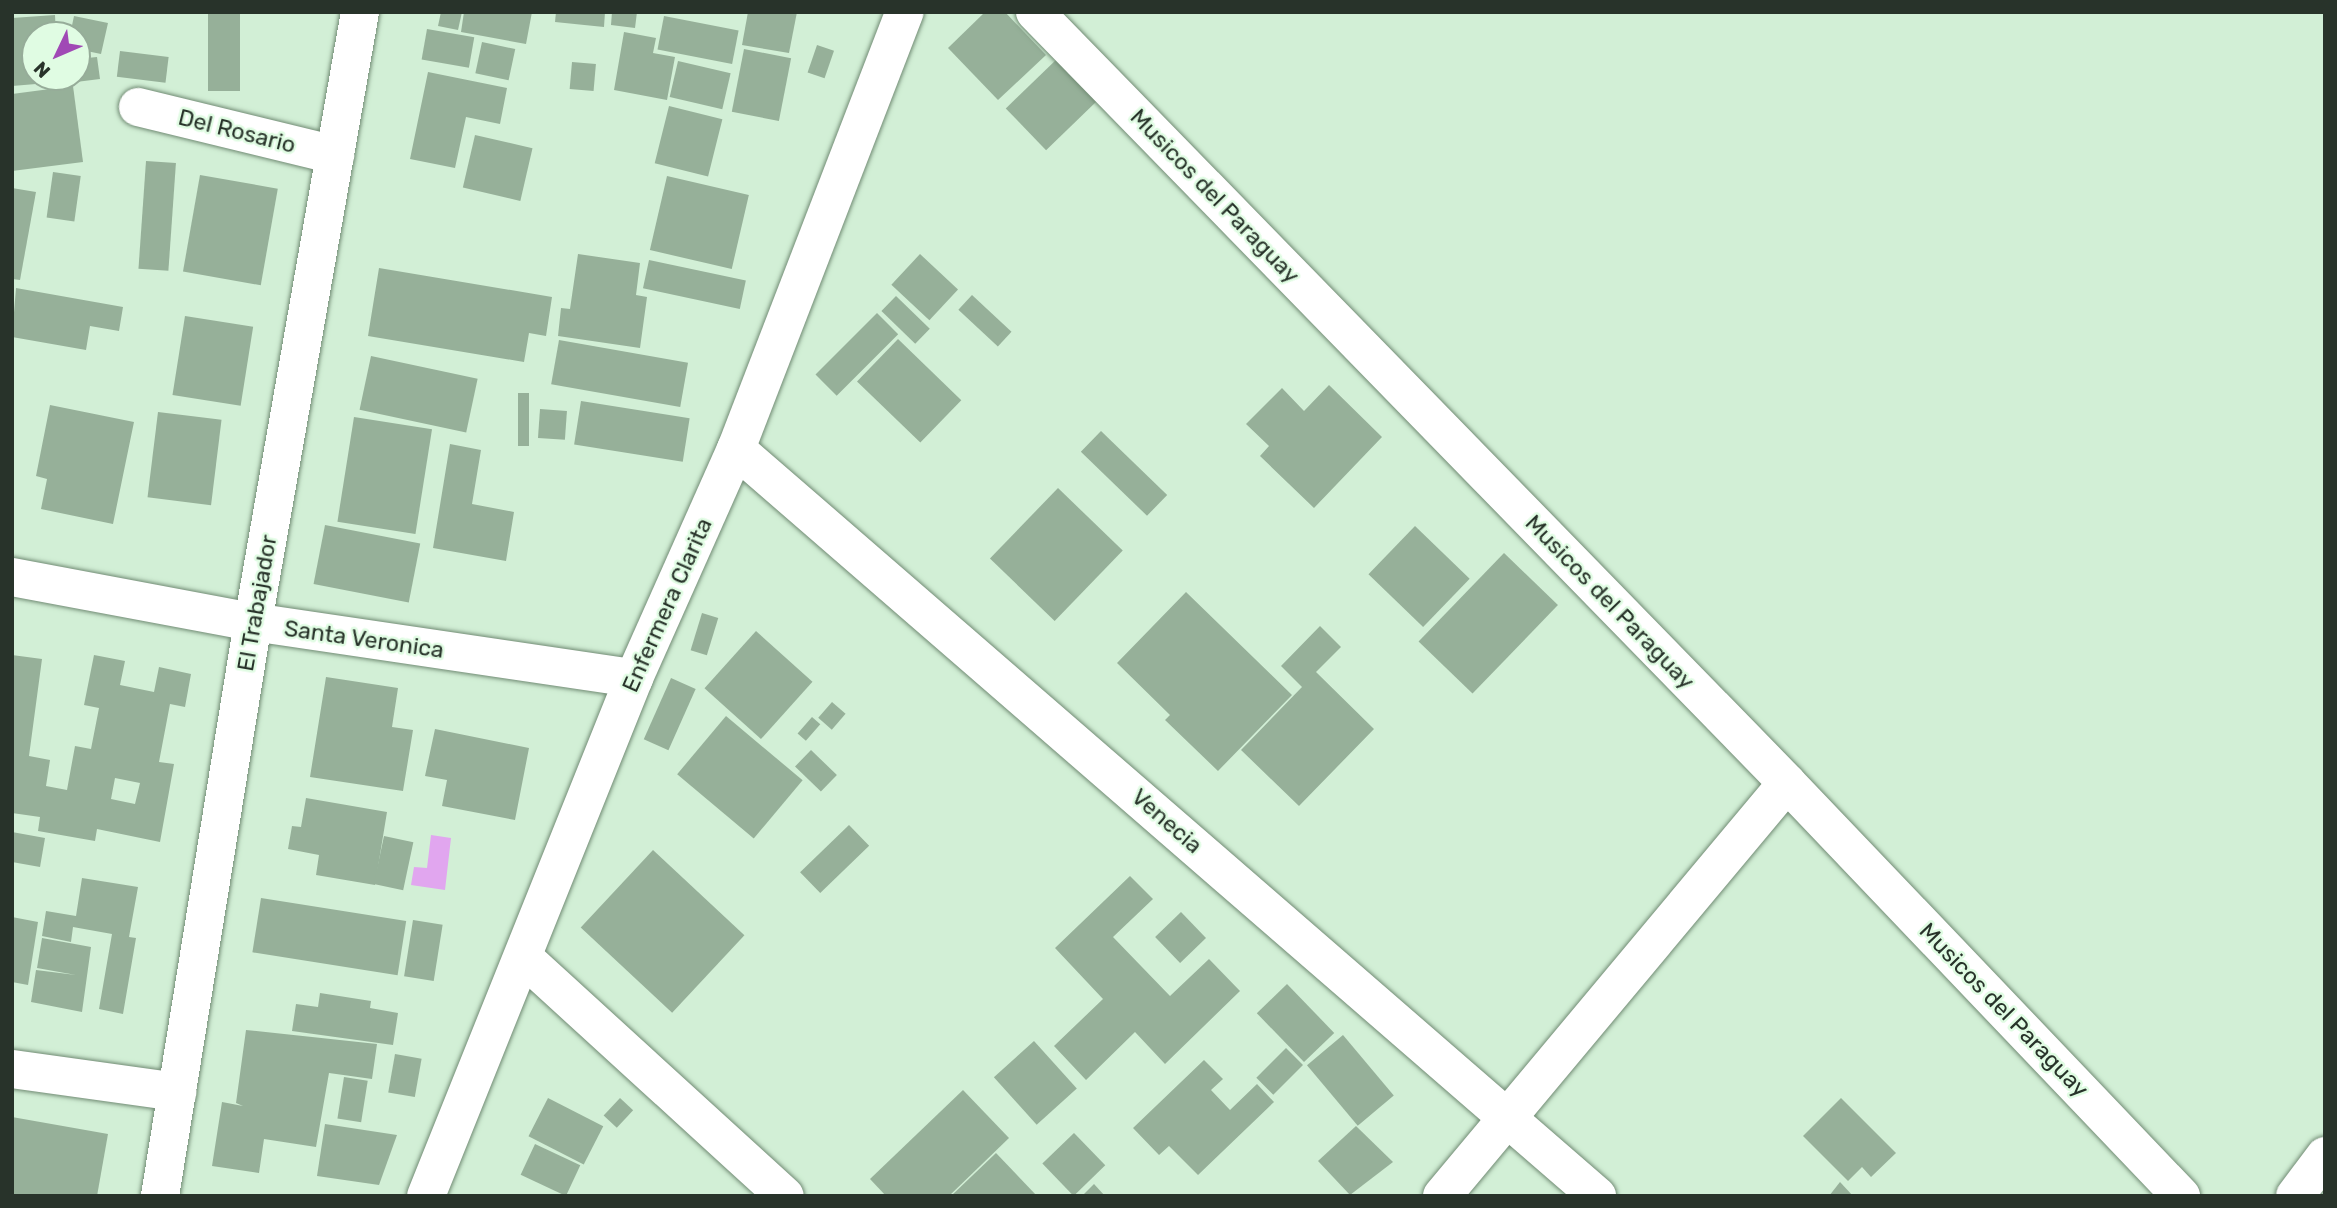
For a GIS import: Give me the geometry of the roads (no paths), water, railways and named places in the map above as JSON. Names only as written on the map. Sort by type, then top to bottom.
[{"type":"street","name":"El Trabajador","points":[[160,1196],[253,622],[360,12]]},
{"type":"street","name":"Enfermera Clarita","points":[[426,1196],[524,958],[634,678],[736,449],[905,12]]},
{"type":"street","name":"Musicos del Paraguay","points":[[1035,12],[1787,783],[2181,1196]]},
{"type":"street","name":"Del Rosario","points":[[138,107],[335,155]]},
{"type":"street","name":"Venecia","points":[[736,449],[1510,1117],[1597,1196]]},
{"type":"street","name":"Santa Veronica","points":[[12,577],[253,622],[634,678]]},
{"type":"street","points":[[1441,1196],[1510,1117],[1787,783]]},
{"type":"street","points":[[524,958],[785,1196]]},
{"type":"street","points":[[12,1069],[177,1092]]},
{"type":"street","points":[[2295,1196],[2325,1156]]}]
